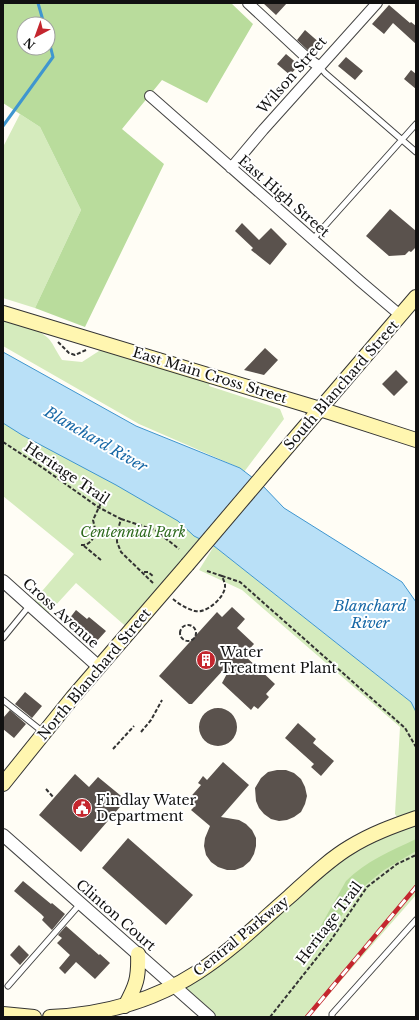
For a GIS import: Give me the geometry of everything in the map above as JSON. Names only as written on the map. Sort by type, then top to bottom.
[{"type":"main road","name":"South Blanchard Street","points":[[187,565],[416,297]]},
{"type":"main road","name":"East Main Cross Street","points":[[3,313],[320,409],[416,440]]},
{"type":"main road","name":"North Blanchard Street","points":[[3,784],[99,667],[187,565]]},
{"type":"main road","name":"Central Parkway","points":[[50,1017],[100,1013],[144,1000],[174,986],[199,972],[224,953],[324,866],[349,847],[381,830],[416,818]]},
{"type":"main road","points":[[125,1006],[135,988],[139,972],[138,954]]},
{"type":"main road","points":[[3,1014],[34,1017]]},
{"type":"street","points":[[248,3],[307,58],[320,67]]},
{"type":"street","name":"Wilson Street","points":[[231,168],[263,130],[377,3]]},
{"type":"street","name":"East High Street","points":[[150,96],[312,240],[400,315]]},
{"type":"street","name":"Cross Avenue","points":[[3,582],[99,667]]},
{"type":"street","name":"Clinton Court","points":[[3,835],[209,1017]]},
{"type":"lane","points":[[320,67],[416,152]]},
{"type":"lane","points":[[312,240],[416,124]]},
{"type":"lane","points":[[3,638],[30,605]]},
{"type":"lane","points":[[3,700],[44,733]]},
{"type":"lane","points":[[8,986],[81,904]]},
{"type":"lane","points":[[332,1017],[332,1014],[416,920]]},
{"type":"path","name":"Heritage Trail","points":[[3,442],[98,507],[121,519],[155,530],[179,549]]},
{"type":"path","points":[[101,503],[93,520],[96,533],[91,541],[82,545],[101,560]]},
{"type":"path","name":"Heritage Trail","points":[[121,519],[117,533],[117,542],[121,552],[129,561],[144,572],[144,575],[163,592],[183,606],[196,611],[205,611],[217,601],[224,592],[225,585],[222,576]]},
{"type":"path","points":[[207,571],[240,582],[405,728],[416,747]]},
{"type":"path","points":[[144,572],[148,572],[154,577]]},
{"type":"path","points":[[186,625],[192,626],[196,633],[194,638],[187,641],[183,639],[180,635],[182,628],[186,625]]},
{"type":"path","points":[[141,732],[151,720],[162,700]]},
{"type":"path","points":[[113,749],[134,726]]},
{"type":"path","points":[[46,789],[54,798]]},
{"type":"path","name":"Heritage Trail","points":[[270,1017],[332,940],[367,887],[396,864],[416,854]]},
{"type":"green space","points":[[3,3],[231,3],[253,24],[207,103],[162,80],[122,129],[164,164],[85,327],[35,308],[81,210],[40,127],[3,103]]},
{"type":"green space","points":[[20,114],[40,127],[81,210],[35,308],[3,298],[3,147]]},
{"type":"green space","points":[[3,319],[27,326],[45,335],[51,341],[62,360],[82,362],[99,351],[110,351],[210,383],[209,386],[280,409],[284,419],[244,472],[240,468],[139,424],[3,346]]},
{"type":"green space","name":"Centennial Park","points":[[3,386],[224,521],[130,630],[76,583],[44,618],[30,605],[74,554],[3,496]]},
{"type":"green space","points":[[214,546],[411,702],[416,712],[416,895],[309,1017],[209,1017],[174,986],[324,866],[401,823],[395,814],[400,727],[242,590],[199,570]]},
{"type":"green space","points":[[416,839],[416,851],[384,870],[357,892],[328,937],[307,963],[301,961],[346,881],[370,862]]},
{"type":"water","name":"Blanchard River","points":[[3,352],[136,426],[240,468],[262,485],[284,508],[402,582],[416,602],[416,712],[411,702],[214,546],[194,536],[178,521],[3,423]]},
{"type":"building","points":[[263,3],[287,3],[276,15]]},
{"type":"building","points":[[389,5],[410,23],[411,22],[416,26],[416,44],[393,23],[384,34],[372,24]]},
{"type":"building","points":[[305,30],[321,44],[312,54],[297,40]]},
{"type":"building","points":[[286,54],[299,65],[290,75],[277,64]]},
{"type":"building","points":[[346,57],[363,71],[355,80],[338,66]]},
{"type":"building","points":[[411,70],[416,74],[416,89],[404,79]]},
{"type":"building","points":[[390,209],[416,231],[416,247],[405,255],[389,256],[366,236]]},
{"type":"building","points":[[242,223],[259,240],[271,228],[287,244],[270,265],[251,250],[253,248],[235,231]]},
{"type":"building","points":[[265,348],[278,360],[264,375],[244,370]]},
{"type":"building","points":[[396,370],[408,382],[394,396],[382,384]]},
{"type":"building","name":"Water Treatment Plant","points":[[232,607],[245,619],[237,628],[254,644],[244,655],[275,684],[266,694],[269,697],[258,709],[254,706],[251,710],[222,683],[229,670],[226,667],[192,704],[189,704],[159,676],[217,612],[222,617]]},
{"type":"building","points":[[76,610],[87,619],[89,617],[106,631],[96,642],[69,619]]},
{"type":"building","points":[[25,692],[42,706],[32,718],[15,704]]},
{"type":"building","points":[[214,708],[222,708],[229,711],[234,716],[237,727],[234,738],[229,743],[222,746],[214,746],[207,743],[202,738],[199,731],[199,723],[202,716],[207,711]]},
{"type":"building","points":[[10,710],[26,724],[14,738],[3,729],[3,718]]},
{"type":"building","points":[[298,723],[316,739],[313,743],[334,761],[321,776],[311,767],[314,764],[285,738]]},
{"type":"building","points":[[223,762],[249,785],[221,817],[239,820],[246,824],[252,830],[256,838],[254,854],[250,861],[243,867],[235,870],[227,870],[218,867],[211,862],[206,855],[204,846],[205,838],[210,826],[191,810],[194,807],[187,801],[201,785],[198,783],[203,776],[207,780]]},
{"type":"building","points":[[286,770],[294,773],[301,779],[307,796],[301,812],[287,820],[279,821],[271,819],[259,808],[256,801],[255,788],[261,778],[268,772]]},
{"type":"building","name":"Findlay Water Department","points":[[75,774],[89,787],[98,777],[126,800],[81,852],[39,815]]},
{"type":"building","points":[[128,838],[193,895],[166,925],[102,868]]},
{"type":"building","points":[[23,881],[65,914],[52,930],[42,920],[44,917],[14,891]]},
{"type":"building","points":[[66,926],[110,963],[95,979],[76,962],[65,974],[59,968],[70,955],[57,943],[62,938],[58,935]]},
{"type":"building","points":[[19,945],[29,955],[20,965],[10,955]]},
{"type":"waterway","points":[[38,3],[42,16]]},
{"type":"waterway","points":[[3,126],[53,56]]},
{"type":"railway","points":[[307,1017],[416,887]]},
{"type":"place","name":"Water Treatment Plant","points":[[206,660]]},
{"type":"place","name":"Findlay Water Department","points":[[82,808]]}]
